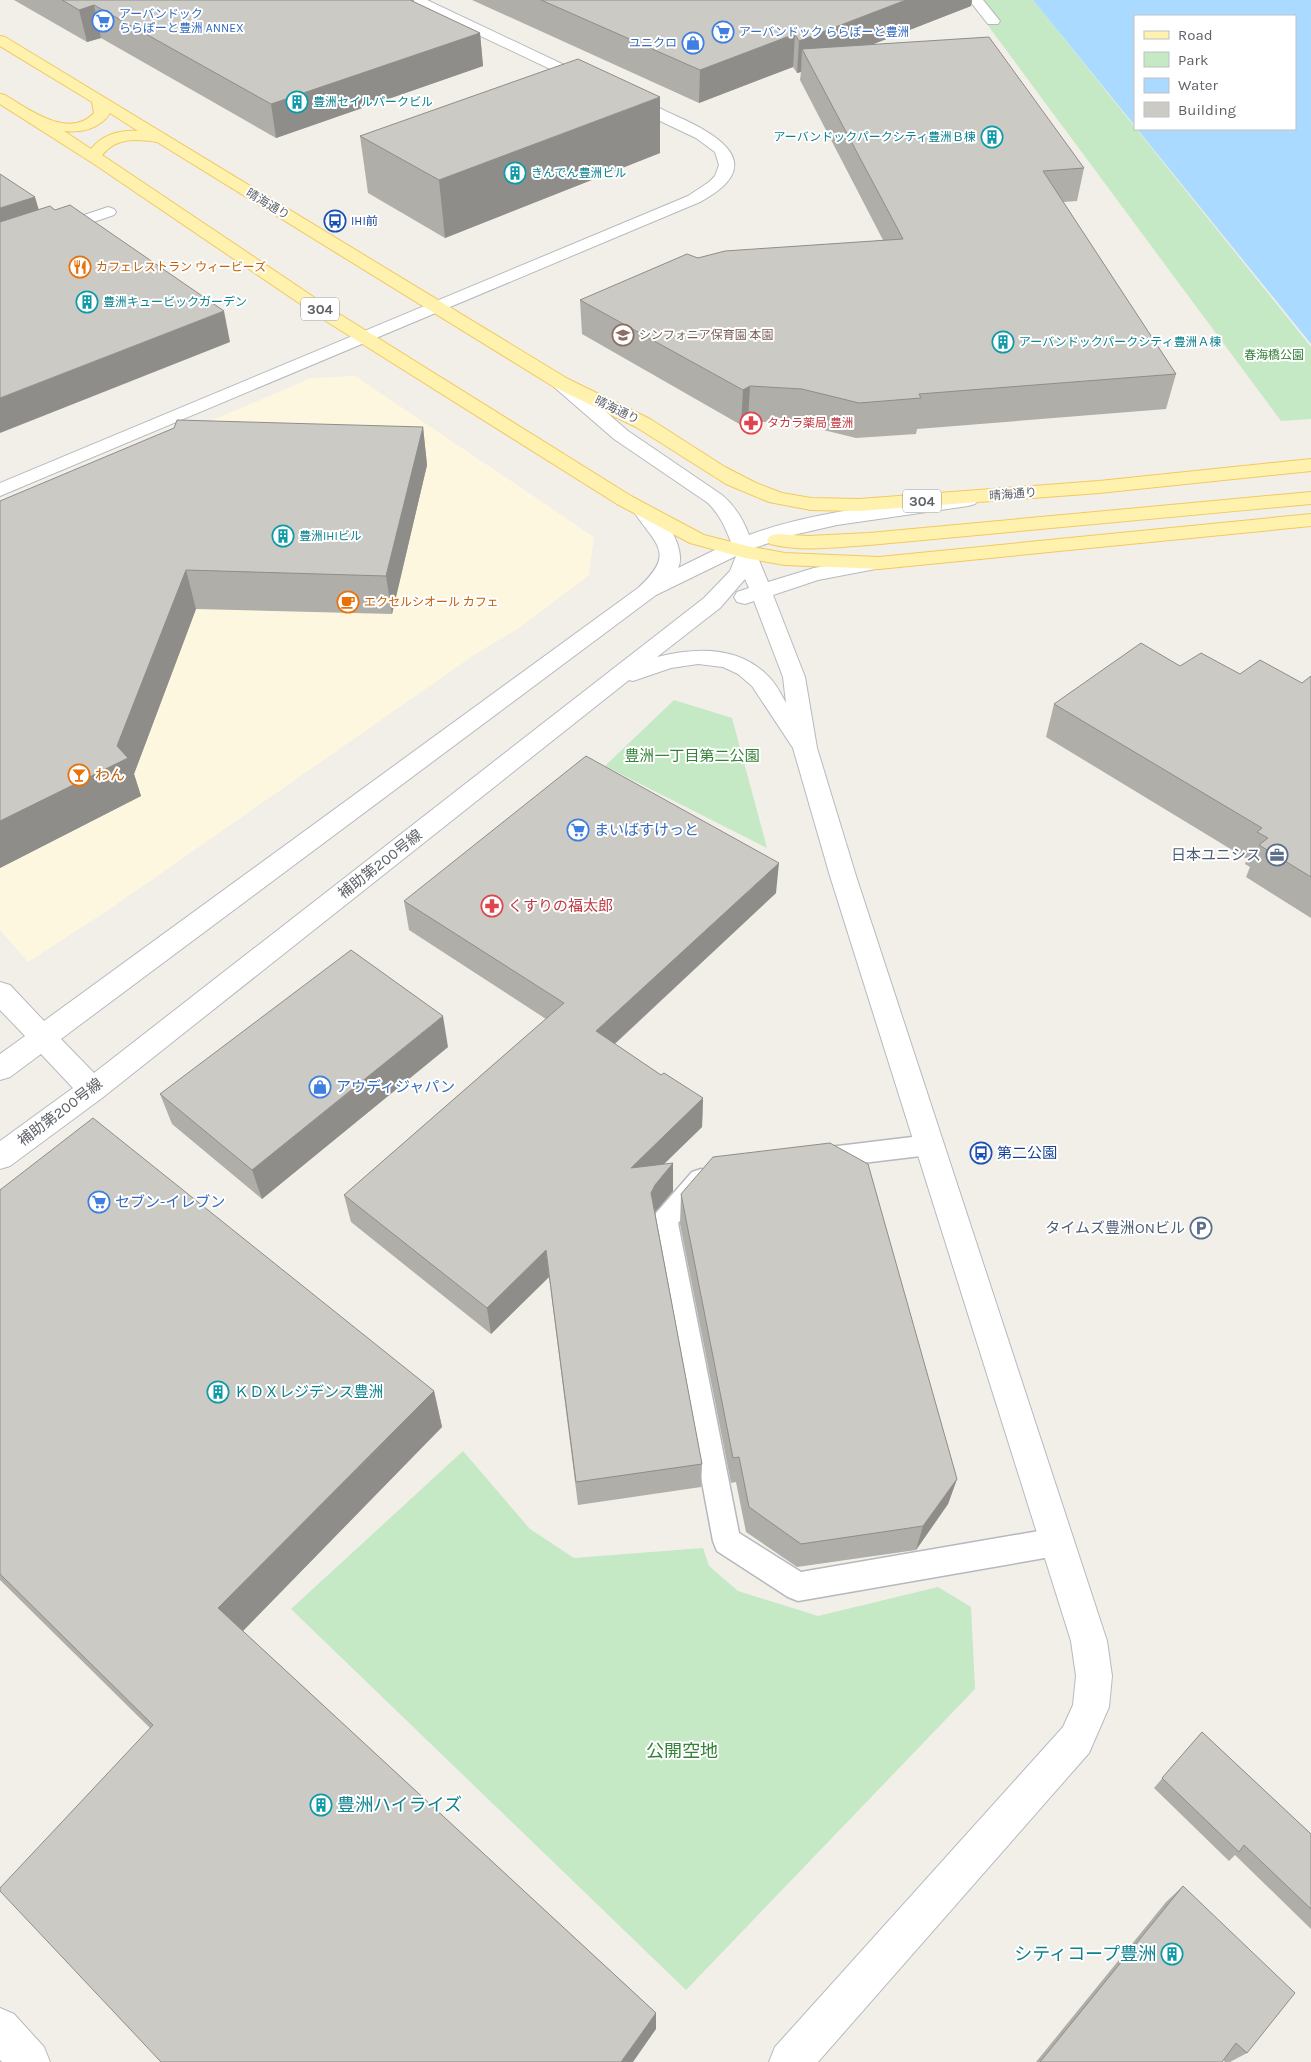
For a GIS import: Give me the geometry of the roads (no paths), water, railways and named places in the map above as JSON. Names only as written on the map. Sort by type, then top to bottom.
[{"type":"main road","name":"晴海通り","points":[[0,40],[561,383],[644,424],[735,481],[766,495],[785,500],[840,505],[988,497],[1311,465]]},
{"type":"main road","name":"304","points":[[0,98],[100,161],[364,337],[644,512],[697,539],[744,546],[785,559],[879,563],[1311,520]]},
{"type":"main road","points":[[36,121],[61,126],[88,125],[93,123],[102,114],[98,100]]},
{"type":"main road","points":[[100,161],[93,156],[109,139],[131,136],[160,138]]},
{"type":"main road","name":"304","points":[[744,546],[869,539],[1311,498]]},
{"type":"street","points":[[0,490],[694,199],[714,187],[721,180],[728,165],[723,152],[705,136],[416,0]]},
{"type":"street","points":[[976,0],[993,21]]},
{"type":"street","points":[[0,249],[108,212]]},
{"type":"street","points":[[561,383],[621,435],[715,499],[729,515],[744,546],[794,677],[805,748],[842,876],[1089,1641],[1094,1676],[1091,1707],[1076,1740],[790,2062]]},
{"type":"street","points":[[646,593],[744,546],[803,527],[988,497]]},
{"type":"street","points":[[0,1069],[646,593],[666,573],[670,561],[670,549],[665,538],[644,512]]},
{"type":"street","name":"補助第200号線","points":[[0,1157],[92,1090],[712,603],[739,573],[744,546]]},
{"type":"street","points":[[691,618],[762,590],[814,574],[879,563]]},
{"type":"street","points":[[607,685],[656,664],[684,657],[715,658],[735,664],[760,681],[805,748]]},
{"type":"street","points":[[0,992],[92,1090]]},
{"type":"street","points":[[0,2028],[29,2062]]},
{"type":"lane","points":[[797,1160],[929,1145]]},
{"type":"lane","points":[[718,1169],[708,1170],[665,1220],[727,1541],[798,1587],[1056,1542]]},
{"type":"water","points":[[1033,0],[1311,0],[1311,344],[1138,130],[1296,130],[1296,15],[1134,15],[1134,125]]},
{"type":"place","name":"アーバンドック ららぽーと豊洲 ANNEX","points":[[103,21]]},
{"type":"place","name":"アーバンドック ららぽーと豊洲","points":[[723,32]]},
{"type":"place","name":"ユニクロ","points":[[693,43]]},
{"type":"place","name":"豊洲セイルパークビル","points":[[297,102]]},
{"type":"place","name":"アーバンドックパークシティ豊洲Ｂ棟","points":[[992,137]]},
{"type":"place","name":"きんでん豊洲ビル","points":[[515,173]]},
{"type":"place","name":"IHI前","points":[[335,221]]},
{"type":"place","name":"カフェレストラン ウィービーズ","points":[[80,267]]},
{"type":"place","name":"豊洲キュービックガーデン","points":[[87,302]]},
{"type":"place","name":"シンフォニア保育園 本園","points":[[623,335]]},
{"type":"place","name":"アーバンドックパークシティ豊洲Ａ棟","points":[[1003,342]]},
{"type":"place","name":"タカラ薬局 豊洲","points":[[751,423]]},
{"type":"place","name":"豊洲IHIビル","points":[[283,536]]},
{"type":"place","name":"エクセルシオール カフェ","points":[[348,602]]},
{"type":"place","name":"わん","points":[[79,775]]},
{"type":"place","name":"まいばすけっと","points":[[578,830]]},
{"type":"place","name":"日本ユニシス","points":[[1277,855]]},
{"type":"place","name":"くすりの福太郎","points":[[492,906]]},
{"type":"place","name":"アウディジャパン","points":[[320,1087]]},
{"type":"place","name":"第二公園","points":[[981,1153]]},
{"type":"place","name":"セブン-イレブン","points":[[99,1202]]},
{"type":"place","name":"タイムズ豊洲ONビル","points":[[1201,1228]]},
{"type":"place","name":"ＫＤＸレジデンス豊洲","points":[[218,1392]]},
{"type":"place","name":"豊洲ハイライズ","points":[[321,1805]]},
{"type":"place","name":"シティコープ豊洲","points":[[1172,1954]]},
{"type":"park label","name":"春海橋公園","points":[[1274,355]]},
{"type":"park label","name":"豊洲一丁目第二公園","points":[[692,756]]},
{"type":"park label","name":"公開空地","points":[[682,1751]]}]
